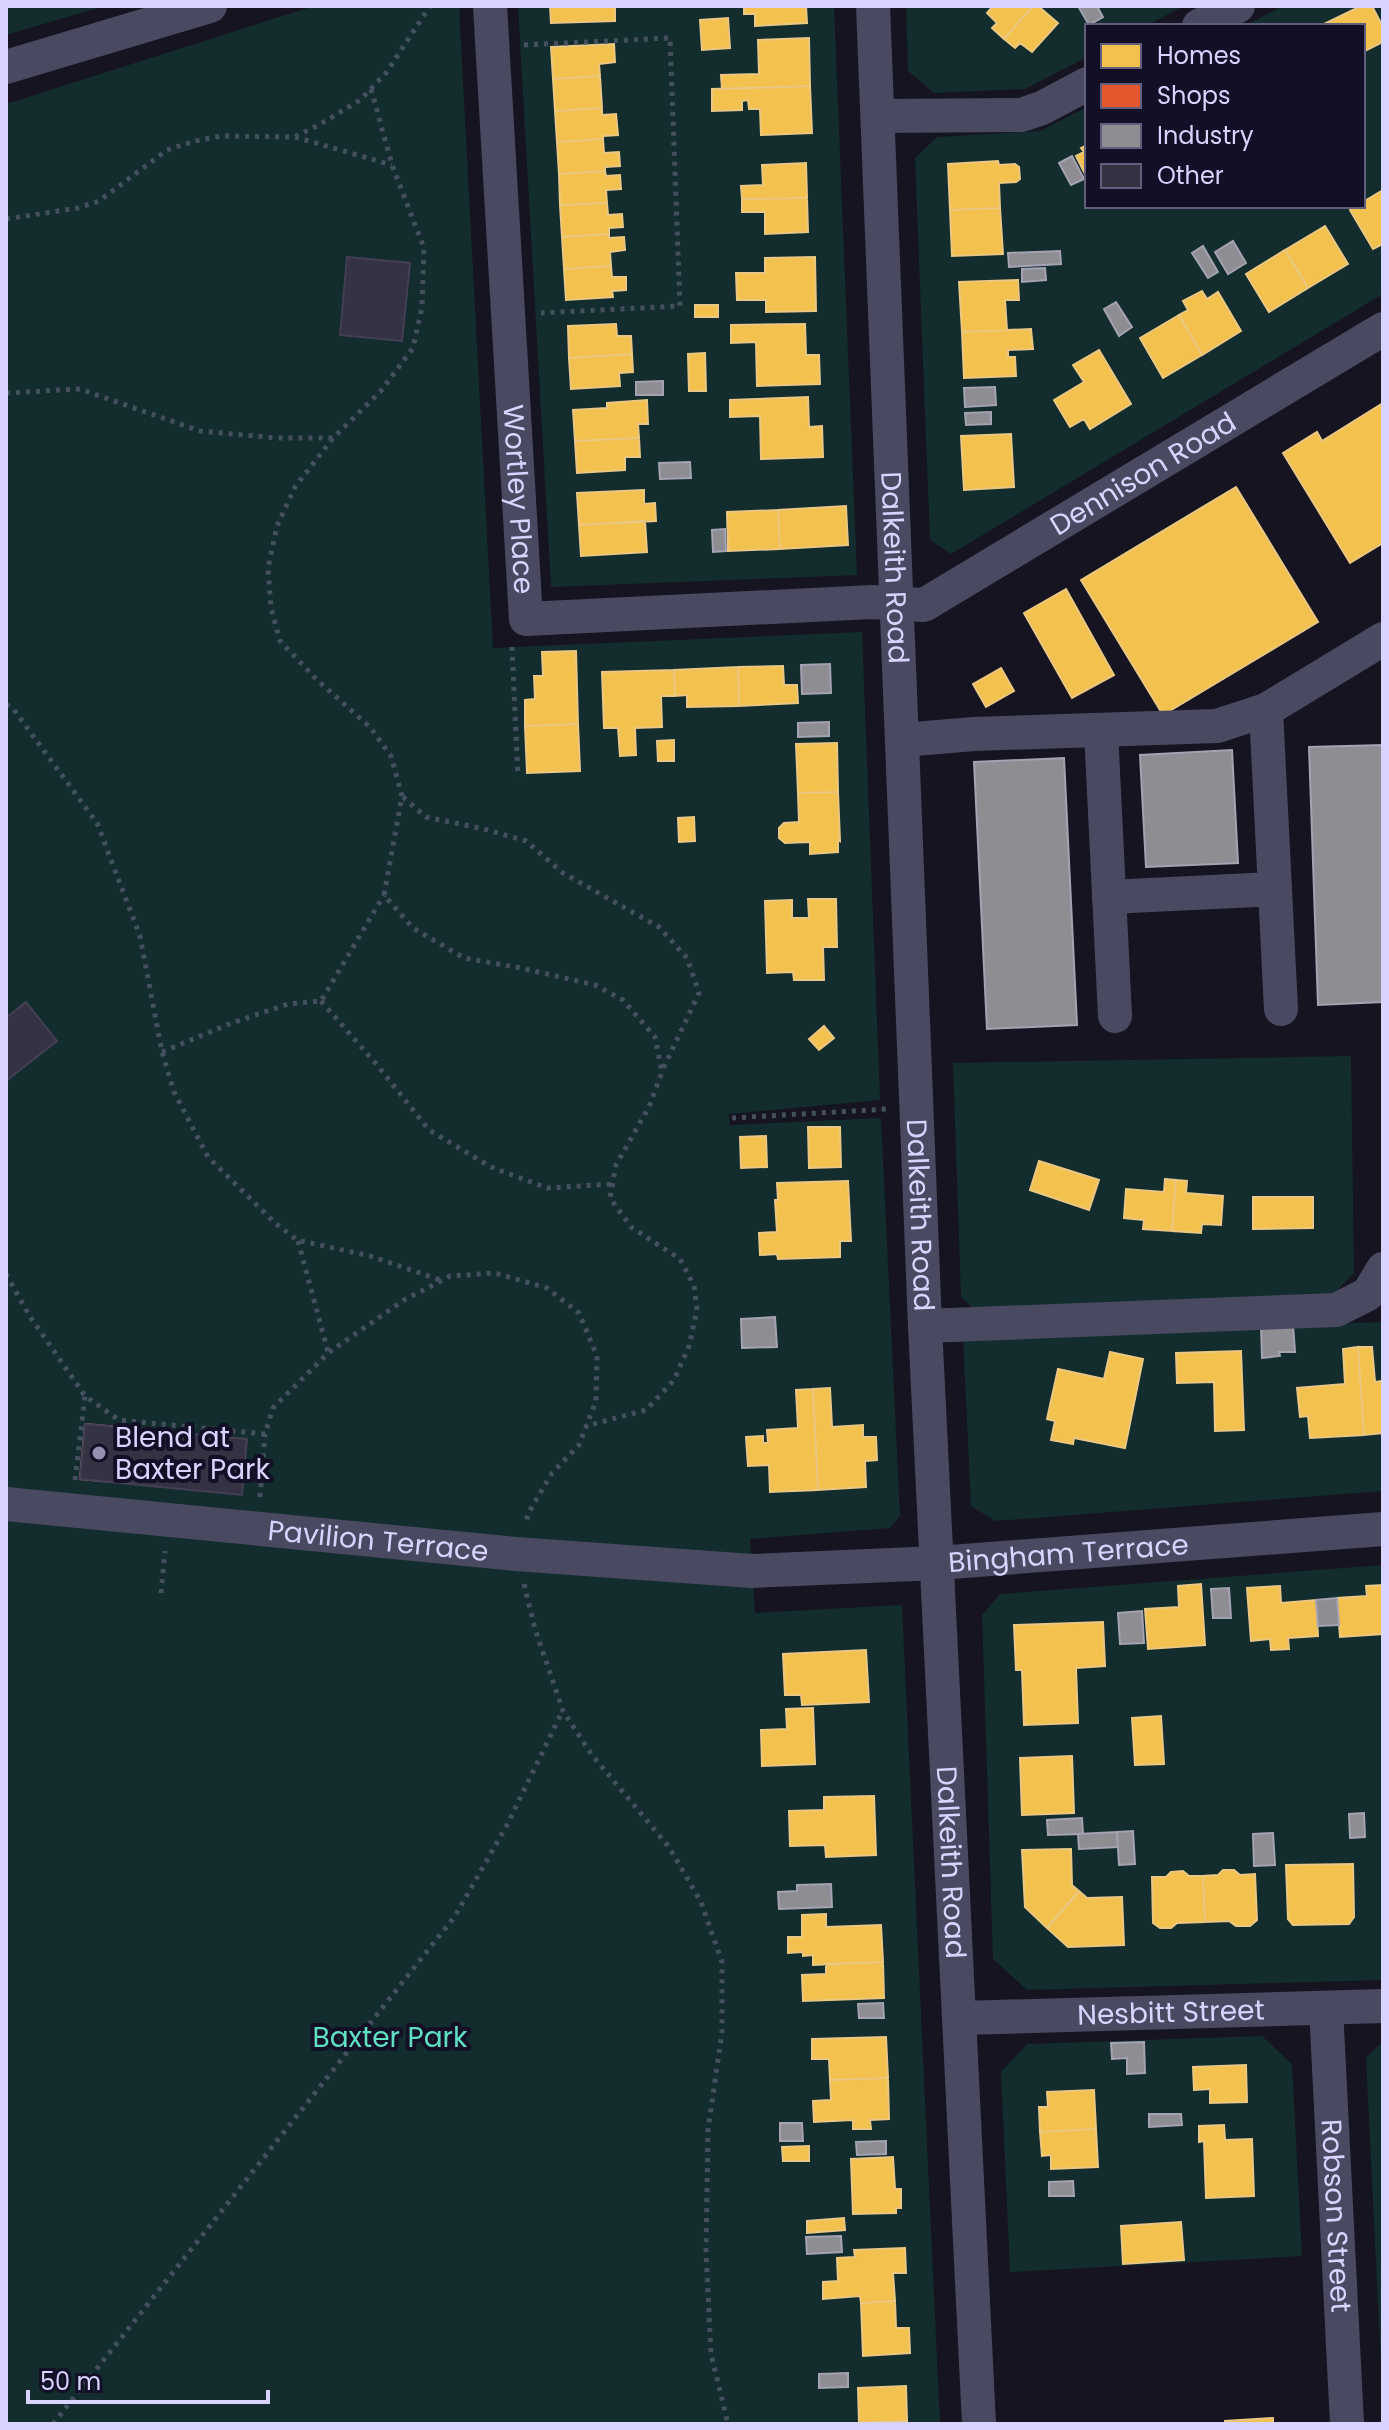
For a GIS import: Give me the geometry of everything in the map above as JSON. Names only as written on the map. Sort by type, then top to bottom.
[{"type":"street","points":[[6,67],[210,6]]},
{"type":"street","name":"Wortley Place","points":[[490,6],[526,619],[872,602],[898,604]]},
{"type":"street","name":"Dalkeith Road","points":[[873,6],[925,1326],[979,2424]]},
{"type":"street","points":[[1203,24],[1238,6]]},
{"type":"street","points":[[879,116],[1021,115],[1042,108],[1085,85]]},
{"type":"street","name":"Dennison Road","points":[[898,604],[924,605],[1383,329]]},
{"type":"street","points":[[902,740],[974,734],[1217,726],[1266,710],[1383,639]]},
{"type":"street","points":[[1266,710],[1281,1009]]},
{"type":"street","points":[[1101,731],[1115,1016]]},
{"type":"street","points":[[1109,897],[1275,889]]},
{"type":"street","points":[[925,1326],[1336,1310],[1368,1294],[1383,1269]]},
{"type":"street","name":"Pavilion Terrace","points":[[6,1504],[516,1554],[752,1571]]},
{"type":"street","name":"Bingham Terrace","points":[[752,1571],[938,1563],[1383,1529]]},
{"type":"street","name":"Nesbitt Street","points":[[961,2018],[1383,2006]]},
{"type":"street","name":"Robson Street","points":[[1326,2008],[1347,2424]]},
{"type":"path","points":[[294,137],[360,100],[386,73],[430,6]]},
{"type":"path","points":[[493,47],[670,38],[680,306],[508,315]]},
{"type":"path","points":[[321,1001],[384,895],[402,796],[391,756],[370,727],[317,680],[280,641],[271,608],[268,568],[277,526],[295,487],[333,438],[380,392],[413,348],[422,307],[424,248],[392,165],[371,89]]},
{"type":"path","points":[[6,219],[78,208],[99,201],[167,150],[221,136],[294,137],[392,165]]},
{"type":"path","points":[[6,393],[80,389],[200,431],[277,438],[333,438]]},
{"type":"path","points":[[518,777],[511,647],[526,619]]},
{"type":"path","points":[[6,704],[14,710],[97,823],[140,936],[162,1052],[174,1092],[208,1157],[275,1223],[298,1241],[370,1256],[441,1281]]},
{"type":"path","points":[[402,796],[426,817],[526,841],[563,873],[659,927],[687,958],[699,993],[649,1107],[616,1165],[610,1198],[631,1227],[680,1259],[694,1286],[697,1310],[689,1346],[674,1380],[646,1410],[586,1426]]},
{"type":"path","points":[[384,895],[413,928],[464,958],[595,985],[623,1000],[655,1037],[662,1072]]},
{"type":"path","points":[[162,1052],[288,1004],[321,1001]]},
{"type":"path","points":[[321,1001],[429,1130],[491,1167],[547,1188],[613,1184]]},
{"type":"path","points":[[732,1118],[917,1107]]},
{"type":"path","points":[[298,1241],[328,1353]]},
{"type":"path","points":[[257,1527],[265,1434],[273,1408],[328,1353],[404,1300],[450,1276],[495,1273],[547,1288],[579,1313],[597,1356],[596,1401],[579,1445],[552,1473],[529,1512],[516,1554],[535,1629],[563,1711],[592,1755],[669,1847],[701,1902],[722,1962],[722,2032],[708,2130],[706,2252],[711,2354],[728,2424]]},
{"type":"path","points":[[6,1274],[29,1315],[85,1396],[119,1420],[265,1434]]},
{"type":"path","points":[[72,1509],[85,1396]]},
{"type":"path","points":[[161,1593],[164,1558]]},
{"type":"path","points":[[53,2424],[455,1916],[507,1825],[563,1711]]},
{"type":"green space","points":[[6,6],[105,6],[6,35]]},
{"type":"green space","name":"Baxter Park","points":[[314,6],[459,6],[493,648],[862,632],[880,1100],[729,1114],[730,1125],[881,1118],[900,1516],[890,1528],[750,1539],[755,1613],[902,1605],[940,2424],[6,2424],[6,104]]},
{"type":"green space","points":[[518,6],[834,6],[857,575],[551,587]]},
{"type":"green space","points":[[906,6],[1184,6],[1150,24],[1085,24],[1085,58],[1025,89],[934,93],[908,71]]},
{"type":"green space","points":[[1283,6],[1383,6],[1383,294],[951,554],[930,540],[915,158],[937,137],[1040,131],[1085,108],[1085,208],[1365,208],[1365,24],[1248,24]]},
{"type":"green space","points":[[1351,1056],[1354,1273],[1329,1299],[975,1310],[961,1297],[953,1063]]},
{"type":"green space","points":[[1383,1322],[1383,1491],[995,1521],[971,1506],[963,1336]]},
{"type":"green space","points":[[1383,1565],[1383,1980],[1027,1990],[993,1959],[982,1615],[1000,1594]]},
{"type":"green space","points":[[1262,2036],[1292,2064],[1302,2256],[1010,2272],[1001,2072],[1027,2044]]},
{"type":"green space","points":[[1383,2041],[1383,2406],[1366,2058]]},
{"type":"building: Homes","points":[[550,6],[615,6],[615,21],[551,23]]},
{"type":"building: Homes","points":[[744,6],[806,6],[807,23],[755,26],[755,14],[744,14]]},
{"type":"building: Homes","points":[[993,6],[1033,6],[1004,39],[992,28],[997,23],[987,13]]},
{"type":"building: Homes","points":[[1033,6],[1038,6],[1058,23],[1032,52],[1020,43],[1015,48],[1004,39]]},
{"type":"building: Homes","points":[[1361,6],[1372,6],[1383,27],[1383,42],[1365,51],[1365,24],[1324,24]]},
{"type":"building: Homes","points":[[728,18],[730,48],[702,50],[700,20]]},
{"type":"building: Homes","points":[[809,38],[810,86],[722,89],[721,75],[759,74],[758,40]]},
{"type":"building: Homes","points":[[614,44],[615,62],[599,64],[600,76],[553,79],[551,47]]},
{"type":"building: Homes","points":[[600,76],[602,108],[555,111],[553,79]]},
{"type":"building: Homes","points":[[810,86],[812,133],[761,135],[760,109],[749,109],[748,100],[742,101],[742,110],[712,111],[712,89]]},
{"type":"building: Homes","points":[[602,108],[602,115],[616,114],[618,135],[557,142],[555,111]]},
{"type":"building: Homes","points":[[603,139],[604,153],[619,152],[620,166],[605,167],[605,171],[559,174],[557,142]]},
{"type":"building: Homes","points":[[1085,146],[1085,174],[1076,156],[1084,152],[1081,148]]},
{"type":"building: Homes","points":[[998,161],[999,165],[1015,164],[1019,167],[1020,179],[999,183],[1000,208],[950,210],[948,164]]},
{"type":"building: Homes","points":[[806,163],[807,198],[742,199],[741,186],[763,185],[762,165]]},
{"type":"building: Homes","points":[[605,171],[606,176],[620,175],[621,189],[606,190],[607,203],[560,205],[559,174]]},
{"type":"building: Homes","points":[[1383,190],[1383,244],[1373,249],[1350,210],[1365,208],[1365,201]]},
{"type":"building: Homes","points":[[807,198],[808,232],[765,234],[765,212],[742,212],[742,199]]},
{"type":"building: Homes","points":[[607,203],[608,215],[622,214],[623,227],[609,228],[609,234],[562,237],[560,205]]},
{"type":"building: Homes","points":[[1000,208],[1003,254],[952,256],[950,210]]},
{"type":"building: Homes","points":[[1325,226],[1348,264],[1308,288],[1285,250]]},
{"type":"building: Homes","points":[[609,234],[609,238],[624,237],[625,250],[610,252],[611,266],[564,269],[562,237]]},
{"type":"building: Homes","points":[[1285,250],[1308,288],[1269,312],[1246,274]]},
{"type":"building: Homes","points":[[815,257],[816,311],[766,312],[766,300],[737,300],[736,273],[765,273],[765,258]]},
{"type":"building: Homes","points":[[611,266],[612,277],[626,277],[626,290],[612,291],[613,297],[566,300],[564,269]]},
{"type":"building: Homes","points":[[1018,280],[1019,300],[1005,300],[1007,330],[962,332],[959,282]]},
{"type":"building: Homes","points":[[1202,291],[1207,299],[1218,292],[1241,331],[1202,355],[1179,315],[1188,310],[1183,301]]},
{"type":"building: Homes","points":[[695,305],[718,305],[718,317],[695,317]]},
{"type":"building: Homes","points":[[1179,315],[1202,355],[1163,378],[1140,338]]},
{"type":"building: Homes","points":[[616,324],[617,336],[631,336],[632,354],[569,358],[568,326]]},
{"type":"building: Homes","points":[[805,324],[806,355],[819,355],[820,384],[757,386],[756,342],[731,343],[731,325]]},
{"type":"building: Homes","points":[[1031,329],[1033,349],[1008,350],[1008,357],[1015,357],[1016,376],[964,378],[962,332]]},
{"type":"building: Homes","points":[[1099,350],[1131,404],[1090,429],[1084,419],[1070,427],[1054,400],[1084,382],[1073,365]]},
{"type":"building: Homes","points":[[705,353],[706,391],[689,391],[688,354]]},
{"type":"building: Homes","points":[[632,354],[633,372],[619,373],[620,386],[571,389],[569,358]]},
{"type":"building: Homes","points":[[808,397],[809,427],[822,426],[823,457],[761,459],[760,416],[730,417],[730,400]]},
{"type":"building: Homes","points":[[647,400],[648,424],[638,424],[639,438],[575,441],[573,410],[607,408],[607,403]]},
{"type":"building: Homes","points":[[1383,403],[1383,543],[1350,563],[1283,453],[1317,432],[1322,441]]},
{"type":"building: Homes","points":[[1011,434],[1014,487],[964,490],[961,436]]},
{"type":"building: Homes","points":[[639,438],[640,457],[625,457],[625,470],[577,473],[575,441]]},
{"type":"building: Homes","points":[[1236,487],[1318,622],[1163,715],[1081,580]]},
{"type":"building: Homes","points":[[644,490],[644,504],[655,503],[656,521],[579,525],[577,493]]},
{"type":"building: Homes","points":[[846,506],[848,545],[780,549],[778,510]]},
{"type":"building: Homes","points":[[778,510],[780,549],[728,551],[727,512]]},
{"type":"building: Homes","points":[[645,521],[647,552],[581,556],[579,525]]},
{"type":"building: Homes","points":[[1066,589],[1114,675],[1072,698],[1024,613]]},
{"type":"building: Homes","points":[[576,651],[578,724],[525,726],[525,700],[535,699],[534,676],[543,676],[542,652]]},
{"type":"building: Homes","points":[[783,666],[784,685],[797,685],[798,703],[739,706],[738,667]]},
{"type":"building: Homes","points":[[738,667],[739,706],[687,707],[687,695],[675,696],[674,670]]},
{"type":"building: Homes","points":[[1001,668],[1014,691],[986,707],[973,684]]},
{"type":"building: Homes","points":[[674,670],[675,696],[661,696],[662,727],[635,728],[636,755],[620,756],[618,728],[604,728],[602,672]]},
{"type":"building: Homes","points":[[578,724],[580,771],[527,773],[525,726]]},
{"type":"building: Homes","points":[[674,740],[674,761],[658,761],[657,741]]},
{"type":"building: Homes","points":[[837,743],[838,792],[798,793],[796,744]]},
{"type":"building: Homes","points":[[838,792],[838,852],[810,854],[810,842],[785,843],[779,838],[779,828],[784,823],[799,822],[798,793]]},
{"type":"building: Homes","points":[[694,817],[695,841],[679,842],[678,818]]},
{"type":"building: Homes","points":[[808,899],[836,899],[837,947],[823,947],[824,980],[794,980],[793,972],[767,973],[765,901],[792,900],[792,918],[809,918]]},
{"type":"building: Homes","points":[[824,1026],[834,1038],[819,1050],[809,1039]]},
{"type":"building: Homes","points":[[808,1127],[840,1127],[841,1167],[809,1168]]},
{"type":"building: Homes","points":[[766,1136],[767,1167],[741,1168],[740,1137]]},
{"type":"building: Homes","points":[[1039,1161],[1099,1180],[1089,1210],[1030,1190]]},
{"type":"building: Homes","points":[[1165,1179],[1176,1180],[1172,1231],[1143,1229],[1144,1220],[1124,1218],[1126,1189],[1164,1192]]},
{"type":"building: Homes","points":[[1176,1180],[1187,1181],[1186,1193],[1223,1196],[1221,1225],[1202,1224],[1201,1233],[1172,1231]]},
{"type":"building: Homes","points":[[848,1181],[851,1241],[840,1241],[840,1257],[778,1259],[777,1254],[760,1255],[759,1233],[777,1232],[777,1183]]},
{"type":"building: Homes","points":[[1253,1197],[1313,1197],[1313,1228],[1253,1229]]},
{"type":"building: Homes","points":[[1358,1347],[1364,1435],[1310,1438],[1308,1416],[1300,1417],[1297,1388],[1345,1384],[1343,1349]]},
{"type":"building: Homes","points":[[1358,1347],[1372,1347],[1375,1382],[1383,1381],[1383,1433],[1364,1435]]},
{"type":"building: Homes","points":[[1241,1351],[1244,1430],[1215,1431],[1214,1382],[1177,1383],[1176,1353]]},
{"type":"building: Homes","points":[[1110,1352],[1143,1359],[1125,1448],[1074,1438],[1073,1444],[1051,1440],[1055,1421],[1047,1419],[1058,1369],[1104,1379]]},
{"type":"building: Homes","points":[[830,1388],[832,1427],[863,1425],[863,1437],[876,1437],[877,1460],[865,1461],[866,1487],[818,1490],[813,1389]]},
{"type":"building: Homes","points":[[813,1389],[818,1490],[770,1492],[769,1465],[748,1466],[746,1437],[763,1436],[763,1443],[768,1443],[767,1430],[798,1428],[796,1390]]},
{"type":"building: Homes","points":[[1201,1584],[1205,1645],[1148,1649],[1145,1609],[1179,1607],[1178,1586]]},
{"type":"building: Homes","points":[[1383,1585],[1383,1634],[1340,1637],[1337,1598],[1367,1596],[1366,1586]]},
{"type":"building: Homes","points":[[1280,1586],[1281,1603],[1316,1600],[1318,1636],[1288,1638],[1289,1649],[1271,1650],[1270,1639],[1251,1641],[1247,1588]]},
{"type":"building: Homes","points":[[1103,1622],[1105,1666],[1076,1668],[1078,1723],[1024,1725],[1022,1670],[1016,1670],[1014,1625]]},
{"type":"building: Homes","points":[[866,1650],[869,1702],[802,1705],[801,1695],[785,1695],[783,1654]]},
{"type":"building: Homes","points":[[813,1708],[815,1764],[762,1766],[761,1730],[787,1729],[786,1709]]},
{"type":"building: Homes","points":[[1161,1716],[1164,1764],[1135,1765],[1132,1718]]},
{"type":"building: Homes","points":[[1072,1756],[1074,1813],[1022,1815],[1020,1758]]},
{"type":"building: Homes","points":[[874,1796],[876,1855],[826,1857],[825,1845],[790,1846],[789,1811],[824,1810],[824,1797]]},
{"type":"building: Homes","points":[[1071,1849],[1072,1885],[1079,1891],[1047,1928],[1025,1907],[1022,1850]]},
{"type":"building: Homes","points":[[1353,1864],[1354,1917],[1349,1924],[1293,1925],[1288,1919],[1286,1865]]},
{"type":"building: Homes","points":[[1223,1870],[1234,1870],[1240,1875],[1255,1874],[1257,1920],[1250,1926],[1236,1926],[1229,1921],[1205,1922],[1203,1876],[1218,1875]]},
{"type":"building: Homes","points":[[1183,1871],[1189,1876],[1203,1876],[1205,1922],[1177,1923],[1171,1928],[1160,1928],[1153,1923],[1152,1877],[1166,1877],[1171,1872]]},
{"type":"building: Homes","points":[[1079,1891],[1087,1898],[1122,1897],[1124,1945],[1068,1947],[1047,1928]]},
{"type":"building: Homes","points":[[826,1914],[826,1927],[881,1925],[883,1962],[813,1965],[813,1955],[788,1953],[788,1937],[802,1937],[802,1915]]},
{"type":"building: Homes","points":[[883,1962],[884,1998],[803,2001],[802,1975],[826,1974],[826,1964]]},
{"type":"building: Homes","points":[[886,2037],[888,2078],[830,2080],[829,2059],[812,2059],[812,2039]]},
{"type":"building: Homes","points":[[1246,2065],[1247,2102],[1210,2103],[1210,2089],[1194,2090],[1193,2067]]},
{"type":"building: Homes","points":[[888,2078],[889,2119],[870,2120],[871,2129],[853,2129],[853,2120],[814,2122],[813,2101],[831,2100],[830,2080]]},
{"type":"building: Homes","points":[[1094,2090],[1096,2129],[1040,2132],[1039,2107],[1048,2107],[1047,2092]]},
{"type":"building: Homes","points":[[1224,2125],[1225,2140],[1252,2139],[1254,2196],[1206,2198],[1204,2141],[1199,2142],[1199,2126]]},
{"type":"building: Homes","points":[[1096,2129],[1098,2167],[1051,2169],[1051,2155],[1042,2156],[1040,2132]]},
{"type":"building: Homes","points":[[809,2146],[809,2161],[783,2161],[782,2147]]},
{"type":"building: Homes","points":[[893,2157],[895,2189],[901,2189],[901,2208],[896,2208],[896,2213],[853,2214],[851,2159]]},
{"type":"building: Homes","points":[[844,2218],[845,2230],[807,2233],[807,2221]]},
{"type":"building: Homes","points":[[1181,2222],[1184,2260],[1123,2264],[1121,2226]]},
{"type":"building: Homes","points":[[905,2248],[906,2273],[893,2273],[895,2301],[861,2303],[860,2296],[823,2299],[823,2282],[838,2281],[837,2258],[855,2257],[854,2250]]},
{"type":"building: Homes","points":[[895,2301],[896,2328],[909,2328],[910,2353],[863,2356],[861,2303]]},
{"type":"building: Homes","points":[[906,2386],[907,2421],[859,2423],[858,2388]]},
{"type":"building: Homes","points":[[1273,2418],[1273,2424],[1225,2424],[1225,2421]]},
{"type":"building: Shops","name":"Blend at Baxter Park","points":[[85,1424],[117,1427],[112,1482],[80,1479]]},
{"type":"building: Industry","points":[[1078,6],[1097,6],[1103,17],[1088,24]]},
{"type":"building: Industry","points":[[1072,156],[1084,179],[1071,185],[1059,163]]},
{"type":"building: Industry","points":[[1233,241],[1246,263],[1228,274],[1215,252]]},
{"type":"building: Industry","points":[[1203,246],[1218,272],[1208,278],[1192,253]]},
{"type":"building: Industry","points":[[1060,251],[1061,264],[1009,267],[1008,253]]},
{"type":"building: Industry","points":[[1045,268],[1046,280],[1022,282],[1022,269]]},
{"type":"building: Industry","points":[[1116,302],[1132,327],[1119,336],[1104,309]]},
{"type":"building: Industry","points":[[663,381],[663,395],[636,395],[636,382]]},
{"type":"building: Industry","points":[[995,387],[996,405],[965,407],[964,388]]},
{"type":"building: Industry","points":[[991,412],[991,424],[966,425],[965,413]]},
{"type":"building: Industry","points":[[690,462],[691,478],[660,479],[659,463]]},
{"type":"building: Industry","points":[[725,529],[726,551],[713,552],[712,530]]},
{"type":"building: Industry","points":[[830,664],[831,693],[802,694],[801,665]]},
{"type":"building: Industry","points":[[829,722],[829,736],[798,737],[798,723]]},
{"type":"building: Industry","points":[[1383,745],[1383,1002],[1318,1005],[1309,747]]},
{"type":"building: Industry","points":[[1232,750],[1238,863],[1146,867],[1140,755]]},
{"type":"building: Industry","points":[[1064,758],[1077,1025],[987,1029],[974,762]]},
{"type":"building: Industry","points":[[775,1317],[777,1347],[742,1348],[741,1319]]},
{"type":"building: Industry","points":[[1293,1325],[1295,1352],[1279,1352],[1280,1356],[1262,1358],[1261,1326]]},
{"type":"building: Industry","points":[[1229,1588],[1231,1618],[1213,1618],[1211,1589]]},
{"type":"building: Industry","points":[[1337,1598],[1339,1625],[1318,1626],[1316,1600]]},
{"type":"building: Industry","points":[[1142,1611],[1144,1643],[1120,1644],[1118,1613]]},
{"type":"building: Industry","points":[[1364,1813],[1365,1837],[1350,1838],[1349,1814]]},
{"type":"building: Industry","points":[[1082,1818],[1083,1834],[1048,1835],[1047,1820]]},
{"type":"building: Industry","points":[[1133,1831],[1135,1864],[1119,1865],[1117,1832]]},
{"type":"building: Industry","points":[[1117,1832],[1118,1847],[1079,1849],[1078,1834]]},
{"type":"building: Industry","points":[[1273,1833],[1275,1865],[1254,1866],[1253,1834]]},
{"type":"building: Industry","points":[[831,1884],[832,1907],[779,1909],[778,1892],[797,1891],[797,1885]]},
{"type":"building: Industry","points":[[883,2003],[884,2018],[859,2018],[858,2004]]},
{"type":"building: Industry","points":[[1144,2042],[1145,2073],[1127,2074],[1127,2058],[1112,2059],[1111,2043]]},
{"type":"building: Industry","points":[[1149,2114],[1181,2114],[1182,2125],[1149,2127]]},
{"type":"building: Industry","points":[[780,2123],[802,2123],[803,2141],[780,2141]]},
{"type":"building: Industry","points":[[886,2141],[886,2154],[857,2155],[856,2142]]},
{"type":"building: Industry","points":[[1073,2181],[1074,2196],[1049,2196],[1049,2182]]},
{"type":"building: Industry","points":[[841,2236],[842,2252],[807,2254],[806,2237]]},
{"type":"building: Industry","points":[[848,2373],[848,2387],[819,2388],[819,2374]]},
{"type":"building: Other","points":[[347,257],[410,263],[402,341],[340,335]]},
{"type":"building: Other","points":[[26,1002],[57,1041],[6,1081],[6,1018]]},
{"type":"building: Other","points":[[85,1424],[247,1439],[242,1495],[80,1479]]},
{"type":"place","name":"Blend at Baxter Park","points":[[99,1453]]}]
